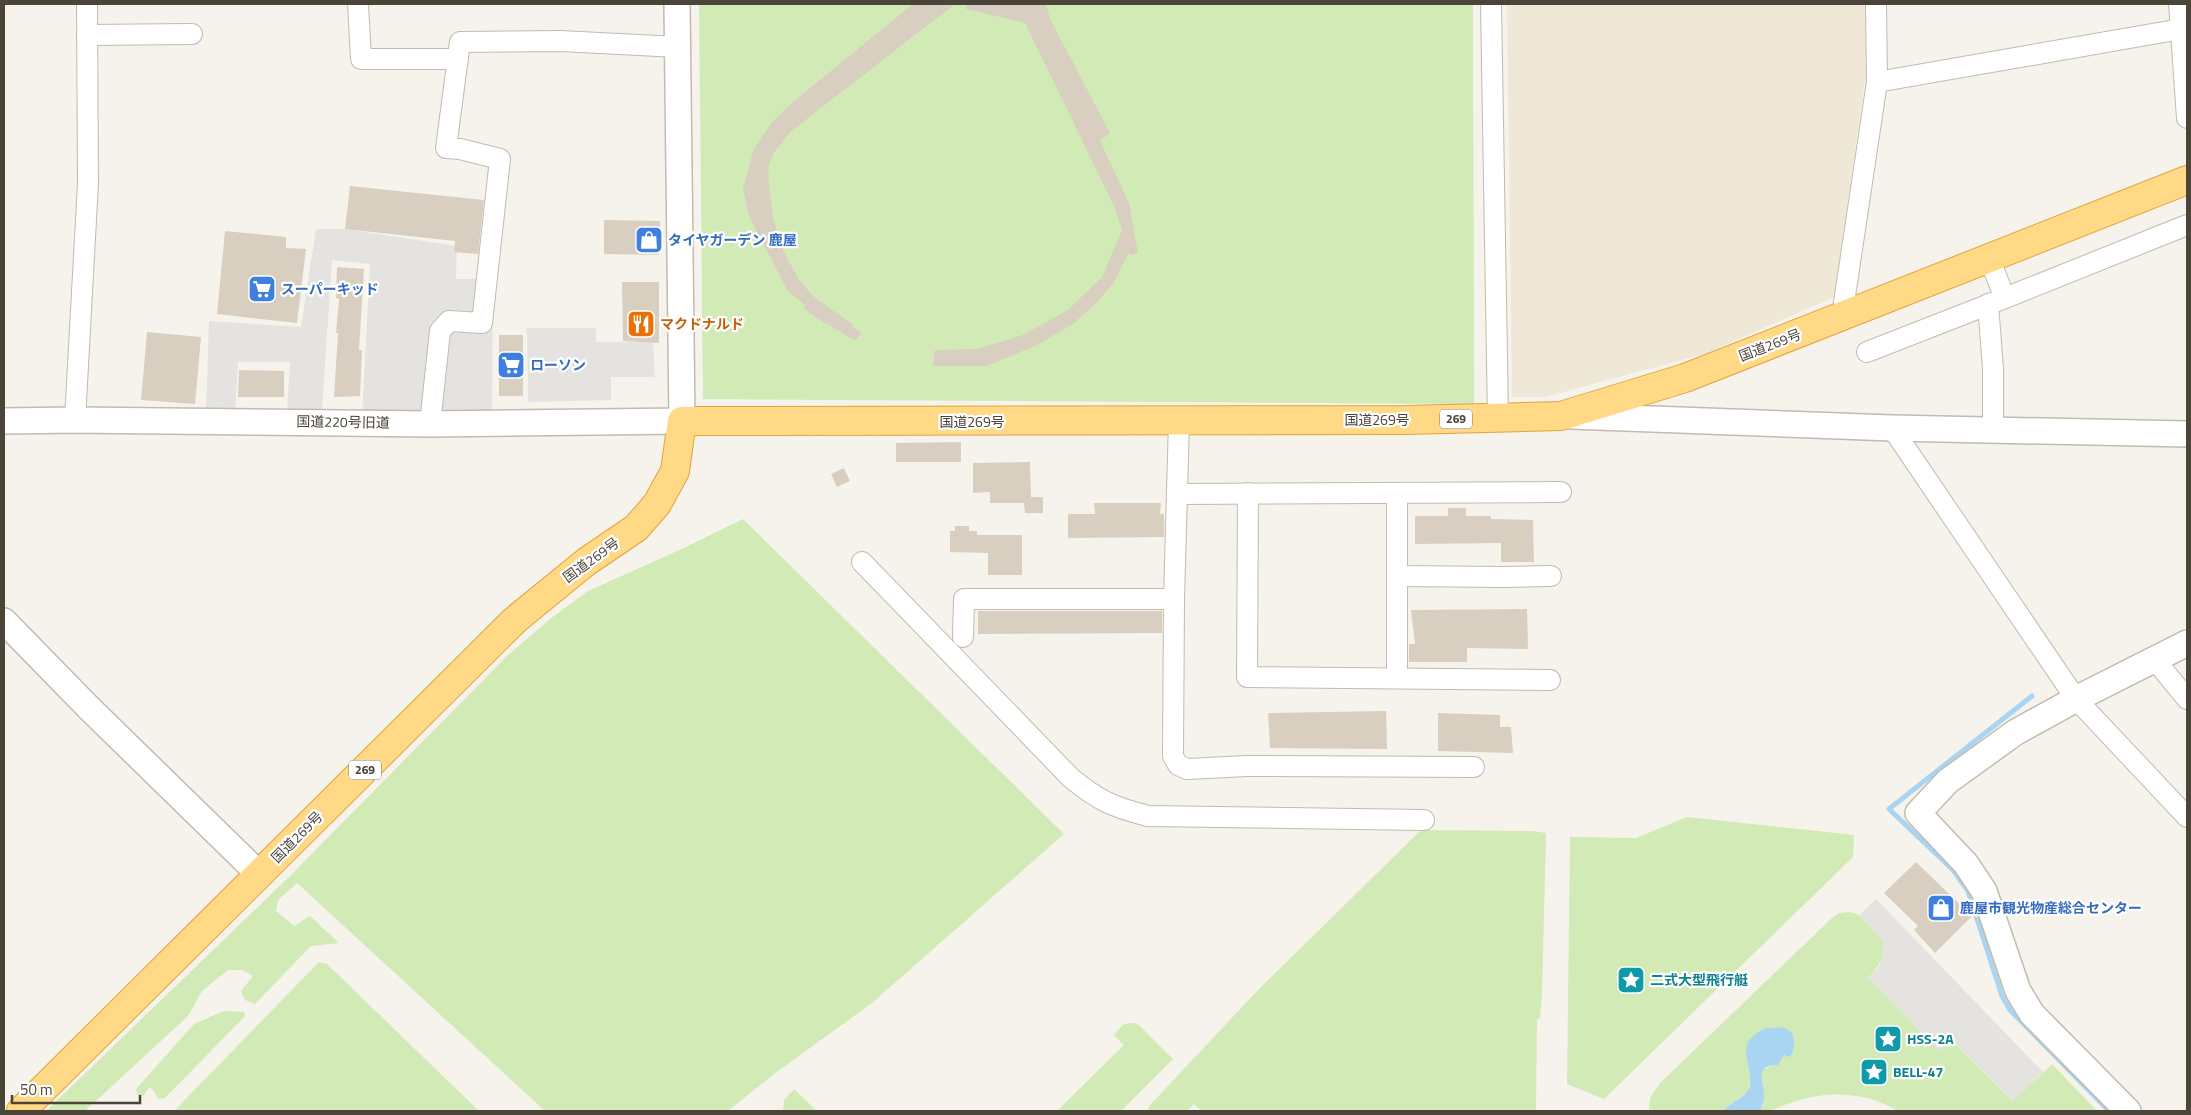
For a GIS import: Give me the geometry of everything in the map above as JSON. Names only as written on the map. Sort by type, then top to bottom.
[{"type":"highway","name":"国道269号","points":[[22,1111],[515,620],[586,562],[636,528],[657,504],[675,471],[682,421],[1180,421],[1561,416],[1685,378],[2187,180]]},
{"type":"street","points":[[75,420],[88,183],[86,4]]},
{"type":"street","points":[[358,4],[360,60],[458,59]]},
{"type":"street","points":[[677,4],[682,421]]},
{"type":"street","points":[[1491,4],[1498,418]]},
{"type":"street","points":[[1842,316],[1877,82],[1876,4]]},
{"type":"street","points":[[2180,4],[2187,118]]},
{"type":"street","points":[[1877,82],[2181,29]]},
{"type":"street","points":[[87,35],[192,34]]},
{"type":"street","points":[[430,424],[440,330],[449,321],[482,323],[500,159],[460,149],[446,148],[460,42],[560,41],[678,46]]},
{"type":"street","points":[[1866,352],[2187,226]]},
{"type":"street","points":[[1989,258],[1996,301],[1993,430]]},
{"type":"street","points":[[1561,416],[1892,428],[2187,434]]},
{"type":"street","name":"国道220号旧道","points":[[4,421],[430,424],[682,421]]},
{"type":"street","points":[[1180,421],[1174,599],[1173,756],[1178,766],[1187,769],[1246,766],[1474,767]]},
{"type":"street","points":[[1892,428],[2076,699],[2187,817]]},
{"type":"street","points":[[1177,494],[1562,492]]},
{"type":"street","points":[[1248,493],[1247,677],[1550,680]]},
{"type":"street","points":[[1397,493],[1397,677]]},
{"type":"street","points":[[862,562],[1071,778],[1115,808],[1148,816],[1424,820]]},
{"type":"street","points":[[1397,576],[1504,578],[1551,576]]},
{"type":"street","points":[[963,637],[964,599],[1174,599]]},
{"type":"street","points":[[4,621],[89,708],[260,874]]},
{"type":"street","points":[[2128,1111],[2032,1014],[2018,991],[1984,891],[1966,864],[1918,813],[1948,781],[2016,732],[2076,699],[2187,643]]},
{"type":"street","points":[[2155,660],[2187,700]]},
{"type":"shaded area","points":[[1507,4],[1871,4],[1872,32],[1834,297],[1707,353],[1545,397],[1512,397]]},
{"type":"shaded area","points":[[316,229],[345,229],[457,246],[456,279],[493,279],[492,414],[362,417],[370,264],[332,260],[322,411],[287,409],[290,362],[238,362],[235,413],[206,411],[209,321],[301,327]]},
{"type":"shaded area","points":[[527,328],[596,328],[596,342],[653,342],[655,377],[611,377],[611,400],[528,402]]},
{"type":"shaded area","points":[[1876,899],[2043,1072],[2013,1101],[1951,1039],[1939,1051],[1868,978],[1880,965],[1884,948],[1883,940],[1859,915]]},
{"type":"green space","points":[[699,4],[1473,4],[1474,404],[703,399]]},
{"type":"green space","points":[[743,519],[1064,834],[872,1003],[774,1074],[728,1111],[545,1111],[297,883],[278,900],[276,911],[294,926],[310,916],[339,943],[311,946],[255,1004],[245,1000],[241,991],[253,976],[242,970],[228,970],[202,991],[188,1016],[85,1111],[46,1111],[290,876],[507,656],[550,619],[588,591]]},
{"type":"green space","points":[[1687,817],[1854,835],[1853,857],[1604,1099],[1567,1084],[1570,837],[1636,838]]},
{"type":"green space","points":[[1421,830],[1532,831],[1546,833],[1542,996],[1540,1017],[1537,1020],[1536,1111],[1201,1111],[1194,1104],[1187,1111],[1147,1111],[1150,1105],[1259,989]]},
{"type":"green space","points":[[1850,912],[1859,915],[1883,940],[1884,946],[1881,961],[1868,978],[1939,1050],[1950,1039],[2013,1101],[2052,1064],[2097,1111],[1898,1111],[1873,1100],[1847,1095],[1833,1095],[1806,1098],[1774,1109],[1761,1111],[1763,1105],[1762,1070],[1775,1065],[1784,1028],[1767,1028],[1747,1092],[1724,1111],[1649,1111],[1650,1098],[1660,1083],[1833,917],[1840,913]]},
{"type":"green space","points":[[319,962],[327,964],[479,1111],[174,1111]]},
{"type":"green space","points":[[224,1011],[244,1012],[245,1016],[165,1098],[159,1099],[152,1089],[149,1088],[143,1096],[137,1095],[136,1089],[194,1024]]},
{"type":"green space","points":[[1135,1023],[1140,1026],[1173,1059],[1121,1111],[1057,1111],[1124,1045],[1114,1035],[1123,1025]]},
{"type":"green space","points":[[794,1089],[817,1111],[783,1111],[784,1100]]},
{"type":"water","points":[[1767,1028],[1784,1028],[1791,1033],[1794,1045],[1790,1057],[1784,1055],[1778,1065],[1770,1066],[1763,1070],[1764,1095],[1761,1111],[1724,1111],[1747,1092],[1750,1072],[1746,1048],[1755,1034]]},
{"type":"building","points":[[913,4],[955,4],[790,132],[775,151],[769,164],[768,176],[773,218],[783,250],[799,280],[814,297],[861,333],[855,341],[825,324],[803,308],[805,305],[787,290],[749,216],[743,189],[754,148],[772,122],[794,101]]},
{"type":"building","points":[[966,4],[1046,4],[1050,19],[1110,133],[1100,141],[1129,203],[1138,253],[1130,255],[1129,252],[1113,284],[1093,306],[1073,324],[1037,345],[987,366],[933,366],[935,350],[978,349],[1023,335],[1068,310],[1102,277],[1122,230],[1114,206],[1025,23],[966,9]]},
{"type":"building","points":[[350,186],[484,200],[478,254],[454,252],[455,241],[345,229]]},
{"type":"building","points":[[604,220],[660,221],[659,255],[604,254]]},
{"type":"building","points":[[225,231],[286,237],[286,248],[306,249],[297,323],[217,314]]},
{"type":"building","points":[[337,267],[364,269],[359,350],[362,350],[360,396],[334,397],[339,299],[336,298]]},
{"type":"building","name":"マクドナルド","points":[[622,282],[659,282],[659,343],[623,341]]},
{"type":"building","points":[[147,332],[201,337],[195,404],[141,400]]},
{"type":"building","points":[[499,335],[523,335],[523,396],[499,396]]},
{"type":"building","points":[[239,370],[284,371],[284,397],[238,397]]},
{"type":"building","points":[[961,442],[961,462],[896,462],[896,443]]},
{"type":"building","points":[[1030,462],[1031,497],[1043,497],[1043,513],[1025,513],[1024,503],[990,503],[990,492],[973,493],[973,463]]},
{"type":"building","points":[[844,468],[850,481],[837,487],[831,474]]},
{"type":"building","points":[[1094,503],[1161,503],[1160,514],[1164,514],[1164,537],[1068,538],[1068,514],[1095,514]]},
{"type":"building","points":[[1448,508],[1466,508],[1466,516],[1491,516],[1491,519],[1533,520],[1534,562],[1501,562],[1501,543],[1415,544],[1415,516],[1448,516]]},
{"type":"building","points":[[955,526],[969,526],[969,531],[977,531],[977,535],[1022,535],[1022,575],[988,575],[988,553],[950,552],[950,531],[955,531]]},
{"type":"building","points":[[1527,609],[1528,649],[1467,648],[1467,662],[1409,662],[1409,644],[1415,644],[1411,610]]},
{"type":"building","points":[[978,611],[1162,611],[1162,633],[978,634]]},
{"type":"building","points":[[1386,711],[1387,749],[1270,748],[1268,713]]},
{"type":"building","points":[[1438,713],[1500,715],[1500,727],[1511,727],[1513,753],[1438,751]]},
{"type":"building","name":"鹿屋市観光物産総合センター","points":[[1916,862],[1972,916],[1935,953],[1914,930],[1918,926],[1884,893]]},
{"type":"waterway","points":[[2032,696],[1889,809],[1953,870],[1968,891],[2002,996],[2010,1010],[2109,1111]]},
{"type":"place","name":"タイヤガーデン 鹿屋","points":[[649,240]]},
{"type":"place","name":"スーパーキッド","points":[[262,289]]},
{"type":"place","name":"マクドナルド","points":[[641,324]]},
{"type":"place","name":"ローソン","points":[[511,365]]},
{"type":"place","name":"鹿屋市観光物産総合センター","points":[[1941,908]]},
{"type":"place","name":"二式大型飛行艇","points":[[1631,980]]},
{"type":"place","name":"HSS-2A","points":[[1888,1039]]},
{"type":"place","name":"BELL-47","points":[[1874,1072]]}]
